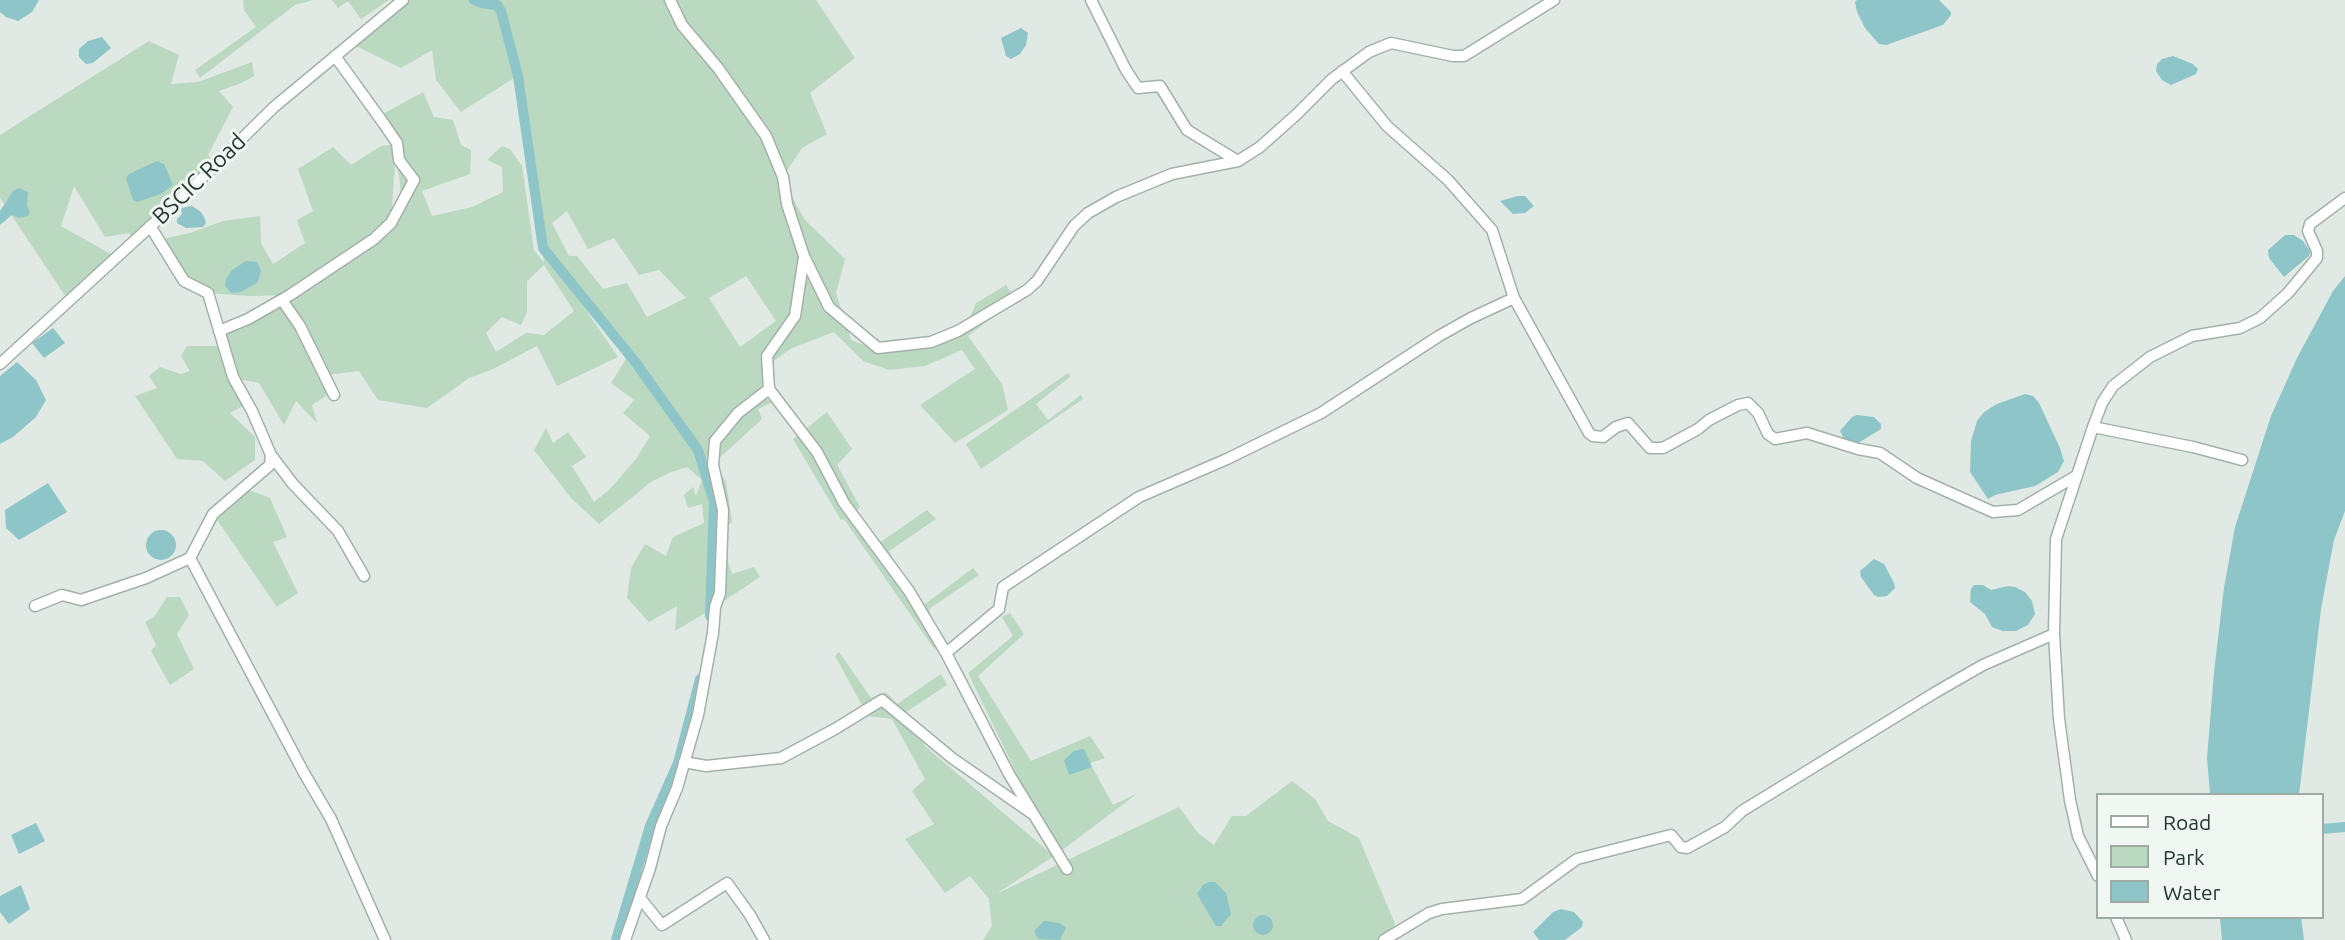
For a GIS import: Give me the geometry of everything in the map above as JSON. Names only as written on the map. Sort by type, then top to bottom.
[{"type":"street","name":"BSCIC Road","points":[[0,364],[274,107],[403,0]]},
{"type":"street","points":[[670,0],[682,25],[718,68],[766,136],[783,177],[787,204],[804,256],[829,307],[878,348],[931,342],[958,331],[1032,286],[1074,226],[1088,213],[1116,197],[1172,174],[1238,161],[1260,148],[1319,90],[1369,52],[1391,43],[1452,56],[1464,56],[1554,0]]},
{"type":"street","points":[[1091,0],[1126,70],[1138,88],[1160,86],[1188,130],[1238,161]]},
{"type":"street","points":[[219,331],[282,300],[374,239],[391,223],[414,180],[400,160],[397,144],[335,56]]},
{"type":"street","points":[[1342,71],[1379,117],[1448,180],[1492,230],[1514,298],[1593,436],[1603,437],[1616,427],[1628,423],[1650,448],[1663,448],[1709,420],[1738,405],[1748,403],[1758,414],[1768,434],[1775,439],[1807,433],[1880,453],[1917,478],[1993,512],[2018,510],[2076,475]]},
{"type":"street","points":[[2096,872],[2078,836],[2070,800],[2059,719],[2054,634],[2056,539],[2093,427],[2102,403],[2113,386],[2150,357],[2192,336],[2240,328],[2260,318],[2288,293],[2316,258],[2317,251],[2308,231],[2310,225],[2345,198]]},
{"type":"street","points":[[150,226],[184,281],[208,293],[233,377],[252,411],[271,455],[293,484],[338,531],[364,576]]},
{"type":"street","points":[[804,256],[795,316],[767,356],[769,389],[817,452],[844,503],[909,591],[946,653],[1009,774],[1068,869]]},
{"type":"street","points":[[946,653],[999,609],[1003,587],[1139,497],[1227,459],[1321,413],[1439,336],[1514,298]]},
{"type":"street","points":[[282,300],[300,326],[334,395]]},
{"type":"street","points":[[625,940],[661,826],[677,788],[698,715],[713,633],[715,607],[720,593],[723,510],[713,465],[715,441],[738,413],[769,389]]},
{"type":"street","points":[[2093,427],[2242,460]]},
{"type":"street","points":[[35,606],[62,595],[81,600],[146,578],[190,558],[213,514],[270,465],[271,455]]},
{"type":"street","points":[[190,558],[331,819],[385,940]]},
{"type":"street","points":[[1384,940],[1429,913],[1442,909],[1522,899],[1577,859],[1671,835],[1681,847],[1687,848],[1725,827],[1742,811],[1948,685],[1983,665],[2054,634]]},
{"type":"street","points":[[684,762],[706,766],[781,758],[883,699],[952,758],[1035,816]]},
{"type":"street","points":[[640,898],[662,925],[727,883],[764,940]]},
{"type":"street","points":[[2117,919],[2126,940]]},
{"type":"green space","points":[[243,0],[313,0],[295,5],[200,78],[195,70],[256,27],[244,10]]},
{"type":"green space","points":[[332,0],[389,0],[361,19],[348,1],[338,8]]},
{"type":"green space","points":[[408,0],[670,0],[766,136],[784,183],[805,220],[845,259],[836,293],[851,340],[880,351],[901,344],[923,349],[945,341],[953,326],[969,320],[976,303],[1006,285],[1016,300],[968,336],[1002,384],[1008,410],[955,443],[920,405],[975,369],[962,350],[925,366],[889,370],[863,361],[834,332],[792,348],[765,367],[760,396],[773,402],[758,409],[762,419],[714,463],[726,482],[732,522],[723,530],[732,574],[754,567],[760,577],[675,631],[677,606],[649,622],[627,598],[631,568],[645,544],[666,556],[673,537],[704,523],[702,504],[688,508],[684,495],[693,487],[696,496],[702,480],[687,467],[669,473],[651,482],[599,524],[571,498],[534,450],[546,428],[553,443],[568,432],[586,457],[572,466],[594,502],[609,490],[636,459],[650,436],[623,413],[634,400],[611,383],[628,356],[552,260],[618,357],[557,386],[537,346],[469,378],[427,408],[378,400],[359,371],[326,375],[329,394],[312,405],[317,423],[296,401],[284,425],[259,383],[238,379],[248,403],[230,413],[255,437],[255,460],[225,481],[203,461],[177,459],[135,396],[157,388],[149,376],[160,367],[181,374],[190,371],[181,356],[187,346],[223,346],[219,331],[288,295],[208,293],[184,281],[162,239],[190,233],[223,221],[260,216],[261,243],[273,264],[305,243],[297,220],[313,211],[298,169],[333,147],[351,165],[381,146],[396,144],[381,115],[423,92],[434,117],[453,120],[461,145],[471,150],[470,174],[422,191],[432,216],[472,207],[503,192],[502,167],[487,160],[502,146],[510,149],[522,166],[534,250],[544,263],[517,76],[461,112],[436,80],[432,50],[401,68],[356,46],[391,12]],"holes":[[[396,149],[402,202],[391,221]],[[567,211],[588,249],[614,238],[639,275],[659,270],[686,298],[647,317],[627,283],[603,289],[577,256],[569,256],[552,223]],[[544,265],[574,311],[544,335],[526,333],[496,352],[486,333],[502,317],[521,325],[527,312],[527,281]],[[746,276],[776,321],[740,347],[709,298]]]},
{"type":"green space","points":[[672,0],[816,0],[855,58],[810,93],[827,134],[802,148],[784,175],[769,134],[684,24]]},
{"type":"green space","points":[[149,41],[179,55],[171,84],[198,82],[252,62],[254,76],[219,91],[233,107],[208,155],[213,161],[134,238],[129,233],[105,237],[74,186],[61,226],[114,256],[66,297],[0,198],[0,135]]},
{"type":"green space","points":[[1068,373],[1071,376],[1036,404],[1048,420],[1081,395],[1083,399],[981,469],[966,444]]},
{"type":"green space","points":[[827,412],[852,449],[837,465],[860,507],[856,511],[879,543],[927,510],[936,519],[889,551],[920,608],[973,568],[979,575],[929,609],[937,641],[935,650],[844,519],[841,520],[793,439]]},
{"type":"green space","points":[[252,491],[270,498],[287,537],[273,542],[298,593],[277,607],[213,514],[238,492]]},
{"type":"green space","points":[[167,597],[180,597],[189,615],[177,634],[194,669],[170,685],[151,651],[156,645],[145,622],[154,617]]},
{"type":"green space","points":[[1010,613],[1024,634],[978,676],[1031,761],[1090,736],[1105,758],[1090,763],[1113,805],[1138,793],[1056,855],[968,673],[1013,636],[1002,617]]},
{"type":"green space","points":[[839,652],[871,698],[886,692],[897,704],[941,674],[947,685],[903,714],[926,747],[1054,856],[996,894],[1179,807],[1198,833],[1214,845],[1232,816],[1246,816],[1292,781],[1315,799],[1328,821],[1359,838],[1395,924],[1384,940],[983,940],[992,926],[989,899],[970,876],[945,893],[905,839],[934,824],[912,791],[925,779],[892,719],[868,716],[835,656]]},
{"type":"water","points":[[0,0],[39,0],[32,12],[18,21],[0,12]]},
{"type":"water","points":[[1857,0],[1939,0],[1951,15],[1943,25],[1886,45],[1879,44],[1865,28],[1857,12]]},
{"type":"water","points":[[1021,28],[1028,33],[1026,45],[1020,54],[1011,59],[1006,56],[1001,38]]},
{"type":"water","points":[[102,37],[111,48],[93,63],[86,64],[79,57],[79,49],[88,41]]},
{"type":"water","points":[[2173,56],[2193,64],[2198,69],[2196,74],[2171,85],[2162,80],[2156,71],[2157,64],[2162,59]]},
{"type":"water","points":[[157,161],[164,164],[173,185],[161,194],[137,202],[133,200],[126,178]]},
{"type":"water","points":[[19,188],[28,192],[28,216],[19,218],[12,215],[0,225],[0,211],[14,190]]},
{"type":"water","points":[[1525,196],[1534,206],[1525,213],[1513,214],[1500,201]]},
{"type":"water","points":[[192,206],[204,217],[206,223],[203,227],[186,228],[177,223],[182,214],[181,208]]},
{"type":"water","points":[[2285,235],[2294,235],[2303,241],[2310,251],[2309,256],[2284,277],[2269,258],[2268,250]]},
{"type":"water","points":[[246,261],[257,262],[261,271],[258,282],[241,292],[231,293],[225,286],[226,279],[232,270]]},
{"type":"water","points":[[2345,276],[2345,511],[2334,540],[2321,609],[2299,793],[2210,793],[2207,758],[2214,672],[2224,588],[2235,527],[2271,416],[2297,358],[2333,291]]},
{"type":"water","points":[[53,328],[65,343],[44,358],[32,343]]},
{"type":"water","points":[[17,362],[36,380],[46,400],[36,417],[13,437],[0,444],[0,376]]},
{"type":"water","points":[[2025,394],[2033,396],[2039,403],[2064,461],[2058,472],[2035,486],[1988,499],[1970,472],[1971,441],[1977,421],[1984,412],[1997,404]]},
{"type":"water","points":[[1857,415],[1874,417],[1881,424],[1881,429],[1855,445],[1844,439],[1840,431]]},
{"type":"water","points":[[48,483],[67,512],[19,540],[6,528],[5,510]]},
{"type":"water","points":[[161,530],[172,534],[176,545],[172,556],[161,560],[150,556],[146,545],[150,534]]},
{"type":"water","points":[[1874,559],[1884,564],[1894,583],[1895,588],[1887,596],[1874,595],[1861,577],[1860,571]]},
{"type":"water","points":[[1974,585],[1983,585],[1991,590],[2015,587],[2025,592],[2032,601],[2035,614],[2028,625],[2016,631],[2003,631],[1992,627],[1985,614],[1970,602]]},
{"type":"water","points":[[1084,749],[1092,767],[1069,775],[1064,760],[1074,751]]},
{"type":"water","points":[[36,823],[45,841],[19,854],[11,835]]},
{"type":"water","points":[[1215,882],[1226,893],[1231,914],[1221,926],[1216,926],[1197,894],[1203,885]]},
{"type":"water","points":[[21,885],[30,909],[9,924],[0,912],[0,896]]},
{"type":"water","points":[[1561,909],[1574,912],[1583,922],[1582,927],[1565,940],[1539,940],[1533,932],[1553,912]]},
{"type":"water","points":[[1259,915],[1267,915],[1273,925],[1267,935],[1259,935],[1253,929],[1253,921]]},
{"type":"water","points":[[2220,919],[2301,919],[2304,940],[2222,940]]},
{"type":"water","points":[[1044,921],[1060,923],[1066,928],[1060,940],[1038,939],[1034,931]]},
{"type":"waterway","points":[[474,0],[497,5],[501,11],[518,76],[543,248],[636,363],[698,450],[714,502],[710,616]]},
{"type":"waterway","points":[[616,940],[650,826],[678,763],[700,679]]},
{"type":"waterway","points":[[2324,829],[2345,827]]}]
